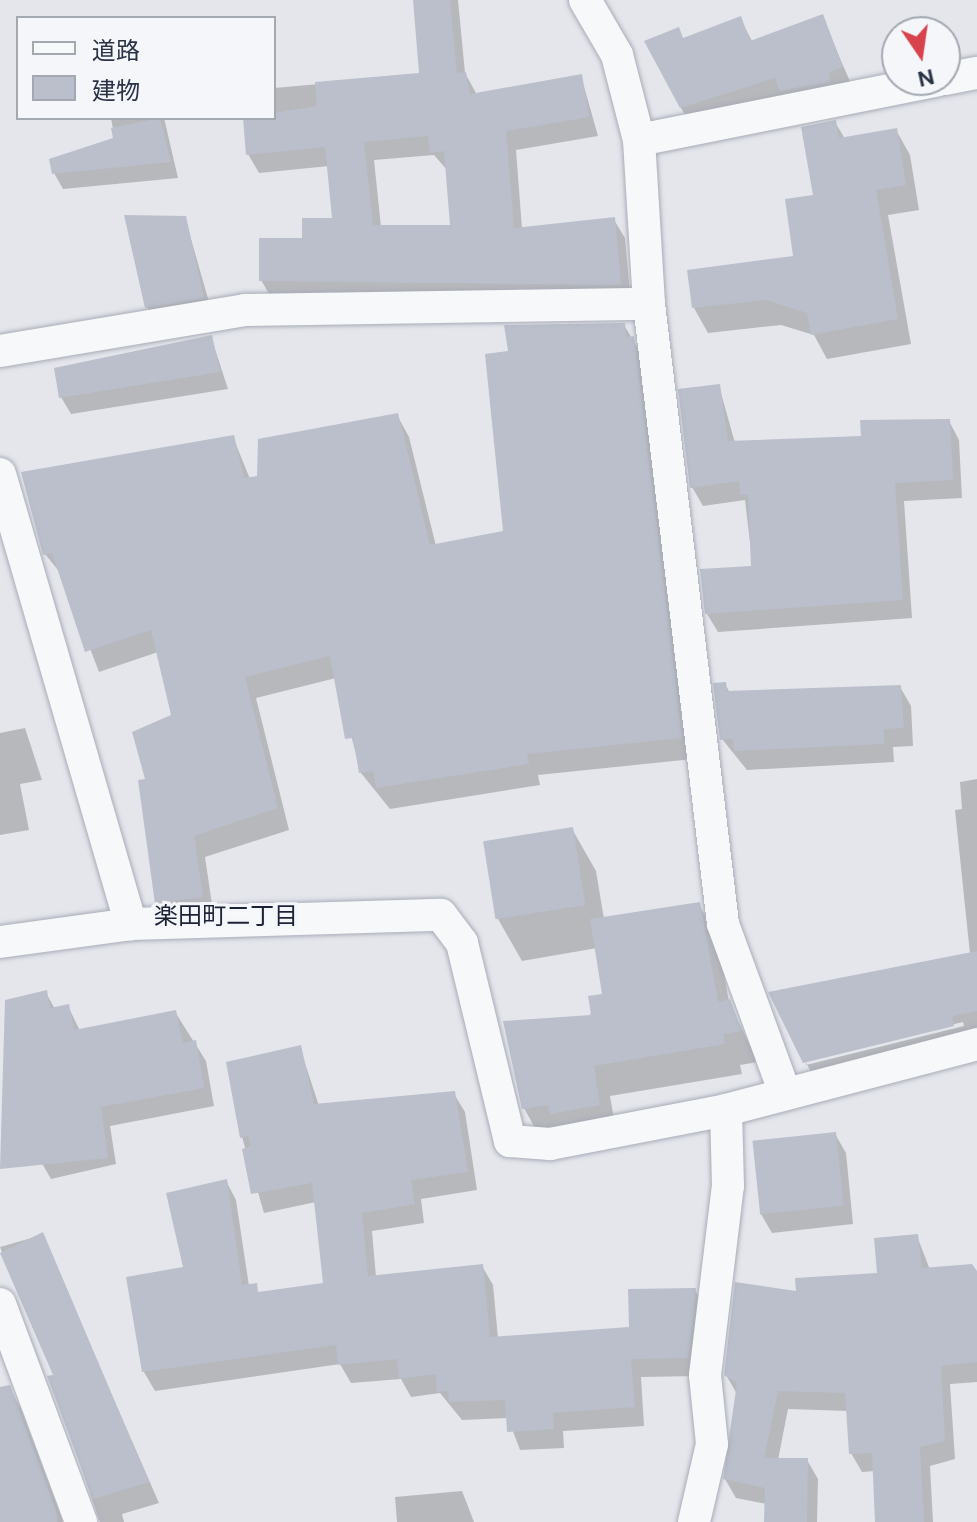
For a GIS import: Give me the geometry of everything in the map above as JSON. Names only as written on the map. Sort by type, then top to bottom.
[{"type":"street","points":[[585,0],[617,55],[639,140],[649,304],[723,924],[785,1093]]},
{"type":"street","points":[[639,140],[881,91]]},
{"type":"street","points":[[0,351],[245,310],[649,304]]},
{"type":"street","points":[[0,474],[131,924]]},
{"type":"street","points":[[0,942],[131,924],[441,915],[462,943],[510,1141],[550,1144],[726,1110],[977,1044]]},
{"type":"street","points":[[694,1522],[712,1444],[705,1375],[728,1186],[726,1110]]},
{"type":"street","points":[[0,1304],[81,1522]]},
{"type":"building","points":[[413,0],[450,0],[457,73],[466,72],[470,94],[582,74],[589,117],[506,131],[514,228],[615,217],[621,285],[259,281],[259,238],[302,238],[302,218],[332,218],[325,147],[246,155],[243,120],[276,120],[276,113],[317,106],[315,82],[419,73]],"holes":[[[428,136],[430,153],[444,151],[450,225],[373,225],[364,142]]]},
{"type":"building","points":[[823,14],[843,67],[829,72],[830,82],[780,91],[775,78],[680,108],[644,41],[679,27],[683,38],[741,16],[750,41]]},
{"type":"building","points":[[160,120],[171,162],[52,174],[49,159],[113,138],[111,128]]},
{"type":"building","points":[[836,120],[839,138],[897,128],[906,185],[876,190],[898,319],[811,335],[807,313],[766,300],[692,308],[687,270],[793,256],[785,199],[813,195],[801,127]]},
{"type":"building","points":[[124,215],[186,216],[204,298],[145,308]]},
{"type":"building","points":[[625,323],[626,337],[634,336],[682,738],[527,754],[529,764],[376,788],[373,771],[359,773],[353,738],[345,739],[330,656],[245,677],[278,808],[194,836],[203,897],[155,904],[138,780],[145,779],[132,732],[171,715],[151,630],[85,652],[52,553],[43,555],[21,472],[234,435],[244,478],[257,476],[258,439],[398,413],[430,545],[503,531],[485,354],[508,351],[504,325]]},
{"type":"building","points":[[212,335],[220,372],[59,398],[54,368]]},
{"type":"building","points":[[720,384],[728,441],[861,436],[860,420],[950,419],[953,480],[895,483],[903,600],[705,614],[700,569],[751,566],[748,495],[740,495],[739,481],[690,488],[678,389]]},
{"type":"building","points":[[726,682],[727,691],[901,685],[904,728],[884,729],[884,744],[734,751],[733,739],[720,740],[713,683]]},
{"type":"building","points":[[573,827],[585,905],[495,919],[483,841]]},
{"type":"building","points":[[700,902],[718,1002],[730,999],[742,1031],[723,1034],[725,1044],[594,1066],[600,1105],[550,1114],[548,1105],[522,1109],[503,1021],[591,1015],[588,996],[602,994],[590,919]]},
{"type":"building","points":[[977,951],[977,1011],[952,1016],[954,1026],[803,1063],[768,992]]},
{"type":"building","points":[[47,990],[50,1008],[69,1004],[74,1030],[176,1010],[183,1043],[196,1040],[204,1088],[101,1107],[108,1158],[0,1169],[5,1000]]},
{"type":"building","points":[[301,1045],[314,1104],[455,1091],[468,1172],[411,1180],[415,1204],[362,1213],[368,1276],[483,1264],[490,1337],[629,1327],[628,1289],[696,1288],[688,1358],[631,1359],[635,1407],[553,1413],[554,1429],[507,1432],[505,1400],[449,1402],[448,1391],[437,1392],[436,1374],[399,1379],[397,1359],[338,1365],[336,1345],[142,1372],[126,1277],[183,1267],[166,1193],[227,1179],[242,1285],[257,1283],[258,1292],[323,1283],[312,1183],[251,1194],[242,1149],[251,1146],[248,1136],[240,1138],[226,1062]]},
{"type":"building","points":[[836,1132],[844,1206],[760,1214],[752,1141]]},
{"type":"building","points":[[43,1232],[149,1482],[93,1499],[47,1376],[53,1375],[0,1253]]},
{"type":"building","points":[[918,1234],[922,1268],[972,1264],[977,1271],[977,1362],[941,1366],[945,1441],[920,1447],[924,1522],[875,1522],[872,1453],[849,1454],[845,1393],[778,1391],[764,1458],[808,1458],[807,1522],[764,1522],[765,1488],[723,1479],[737,1383],[724,1375],[735,1282],[796,1291],[795,1278],[877,1273],[874,1238]]},
{"type":"building","points":[[10,1385],[56,1510],[57,1522],[0,1522],[0,1387]]},
{"type":"district","name":"楽田町二丁目","points":[[226,916]]}]
